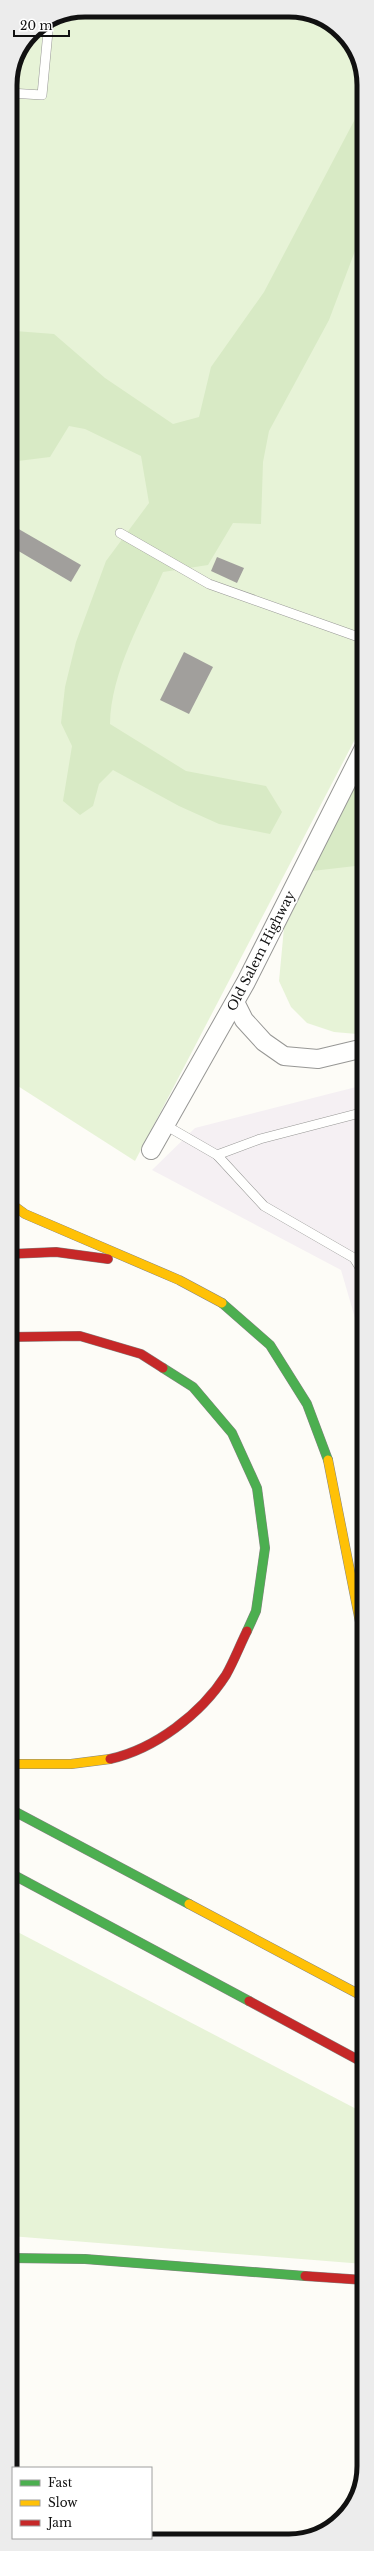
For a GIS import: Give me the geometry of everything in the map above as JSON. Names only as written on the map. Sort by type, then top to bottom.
[{"type":"highway","points":[[17,1208],[26,1214],[131,1261],[179,1280],[226,1305],[270,1345],[307,1404],[329,1461],[357,1606]]},
{"type":"highway","points":[[17,1254],[56,1252],[131,1261]]},
{"type":"highway","points":[[17,1336],[44,1334],[81,1336],[114,1343],[150,1358],[184,1378],[210,1402],[230,1428],[248,1462],[259,1496],[264,1527],[265,1560],[260,1596],[247,1636],[219,1685],[202,1706],[182,1724],[131,1753],[75,1766],[17,1764]]},
{"type":"highway","points":[[17,1813],[357,1993]]},
{"type":"highway","points":[[17,1877],[357,2059]]},
{"type":"highway","points":[[17,2258],[85,2259],[357,2279]]},
{"type":"street","name":"Old Salem Highway","points":[[151,1150],[235,1002],[357,762]]},
{"type":"street","points":[[235,1002],[244,1020],[264,1042],[284,1056],[318,1059],[357,1050]]},
{"type":"lane","points":[[17,93],[42,94],[47,28]]},
{"type":"lane","points":[[120,533],[209,584],[357,637]]},
{"type":"lane","points":[[217,1155],[260,1138],[357,1114]]},
{"type":"lane","points":[[165,1125],[217,1155],[264,1206],[354,1258],[357,1263]]},
{"type":"shaded area","points":[[357,1087],[357,1325],[341,1270],[152,1170],[195,1128]]},
{"type":"green space","points":[[289,17],[307,19],[327,28],[343,44],[353,63],[357,81],[357,735],[135,1161],[17,1085],[18,72],[28,47],[37,37],[47,28],[72,18]]},
{"type":"green space","points":[[357,115],[357,246],[329,320],[269,431],[263,462],[261,524],[233,523],[208,565],[163,572],[129,646],[116,685],[112,704],[110,724],[186,771],[266,786],[282,812],[270,834],[219,824],[179,806],[113,770],[99,784],[93,806],[80,815],[63,801],[72,746],[61,723],[65,687],[76,642],[106,561],[149,503],[141,456],[85,429],[69,426],[50,457],[17,461],[17,331],[54,334],[105,378],[173,424],[199,417],[211,367],[264,292]]},
{"type":"green space","points":[[357,783],[357,866],[312,871]]},
{"type":"green space","points":[[357,784],[357,1034],[334,1032],[307,1023],[291,1007],[279,981],[284,928]]},
{"type":"green space","points":[[17,1932],[357,2109],[357,2263],[17,2237]]},
{"type":"building","points":[[17,528],[81,565],[71,582],[17,550]]},
{"type":"building","points":[[217,557],[244,568],[237,583],[211,571]]},
{"type":"building","points":[[184,652],[213,667],[189,714],[160,700]]},
{"type":"traffic: fast","points":[[222,1303],[270,1345],[307,1404],[328,1460]]},
{"type":"traffic: fast","points":[[163,1368],[193,1387],[232,1433],[257,1488],[265,1548],[256,1611],[247,1631]]},
{"type":"traffic: fast","points":[[17,1813],[189,1904]]},
{"type":"traffic: fast","points":[[17,1877],[249,2001]]},
{"type":"traffic: fast","points":[[17,2258],[85,2259],[305,2276]]},
{"type":"traffic: slow","points":[[17,1208],[25,1214],[179,1280],[222,1303]]},
{"type":"traffic: slow","points":[[328,1460],[357,1607]]},
{"type":"traffic: slow","points":[[17,1764],[71,1764],[110,1759]]},
{"type":"traffic: slow","points":[[189,1904],[357,1993]]},
{"type":"traffic: jam","points":[[17,1254],[56,1252],[108,1259]]},
{"type":"traffic: jam","points":[[17,1337],[80,1336],[141,1354],[163,1368]]},
{"type":"traffic: jam","points":[[110,1759],[144,1747],[160,1738],[176,1728],[204,1703],[226,1675],[247,1631]]},
{"type":"traffic: jam","points":[[249,2001],[357,2059]]},
{"type":"traffic: jam","points":[[305,2276],[357,2280]]}]
